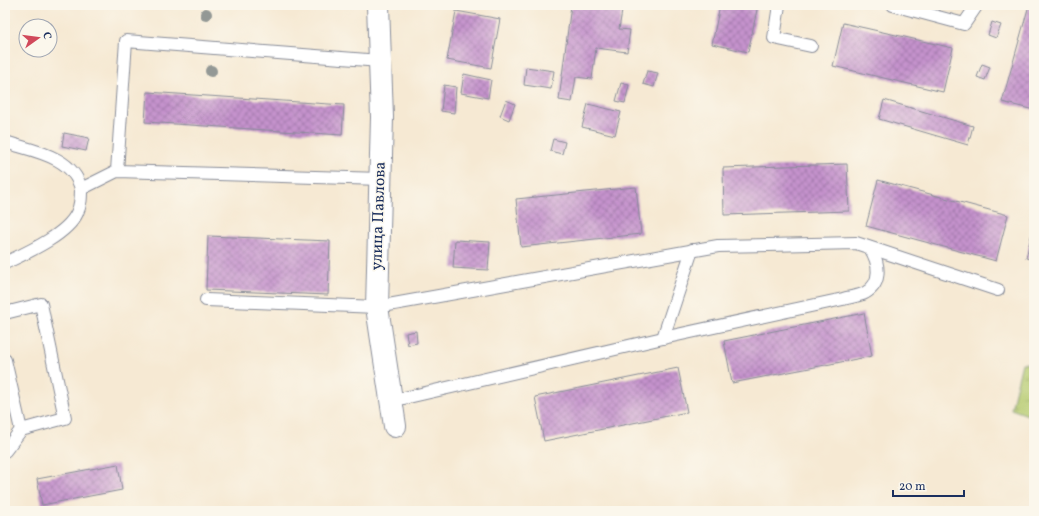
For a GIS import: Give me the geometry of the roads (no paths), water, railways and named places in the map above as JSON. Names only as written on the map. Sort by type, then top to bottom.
[{"type":"street","name":"улица Павлова","points":[[378,5],[382,117],[377,307],[395,426]]},
{"type":"lane","points":[[779,5],[774,38],[811,46]]},
{"type":"lane","points":[[893,5],[964,24],[977,5]]},
{"type":"lane","points":[[118,171],[126,41],[380,61]]},
{"type":"lane","points":[[5,142],[52,157],[72,170],[78,179],[81,189],[81,202],[77,214],[60,232],[40,246],[5,263]]},
{"type":"lane","points":[[81,189],[118,171],[380,179]]},
{"type":"lane","points":[[206,300],[377,307],[718,246],[856,243],[998,290]]},
{"type":"lane","points":[[391,401],[663,338],[843,299],[865,292],[874,285],[877,275],[876,257],[870,248]]},
{"type":"lane","points":[[663,338],[692,250]]},
{"type":"lane","points":[[5,313],[41,304],[65,418],[21,430],[5,451]]},
{"type":"lane","points":[[5,360],[21,430]]}]
